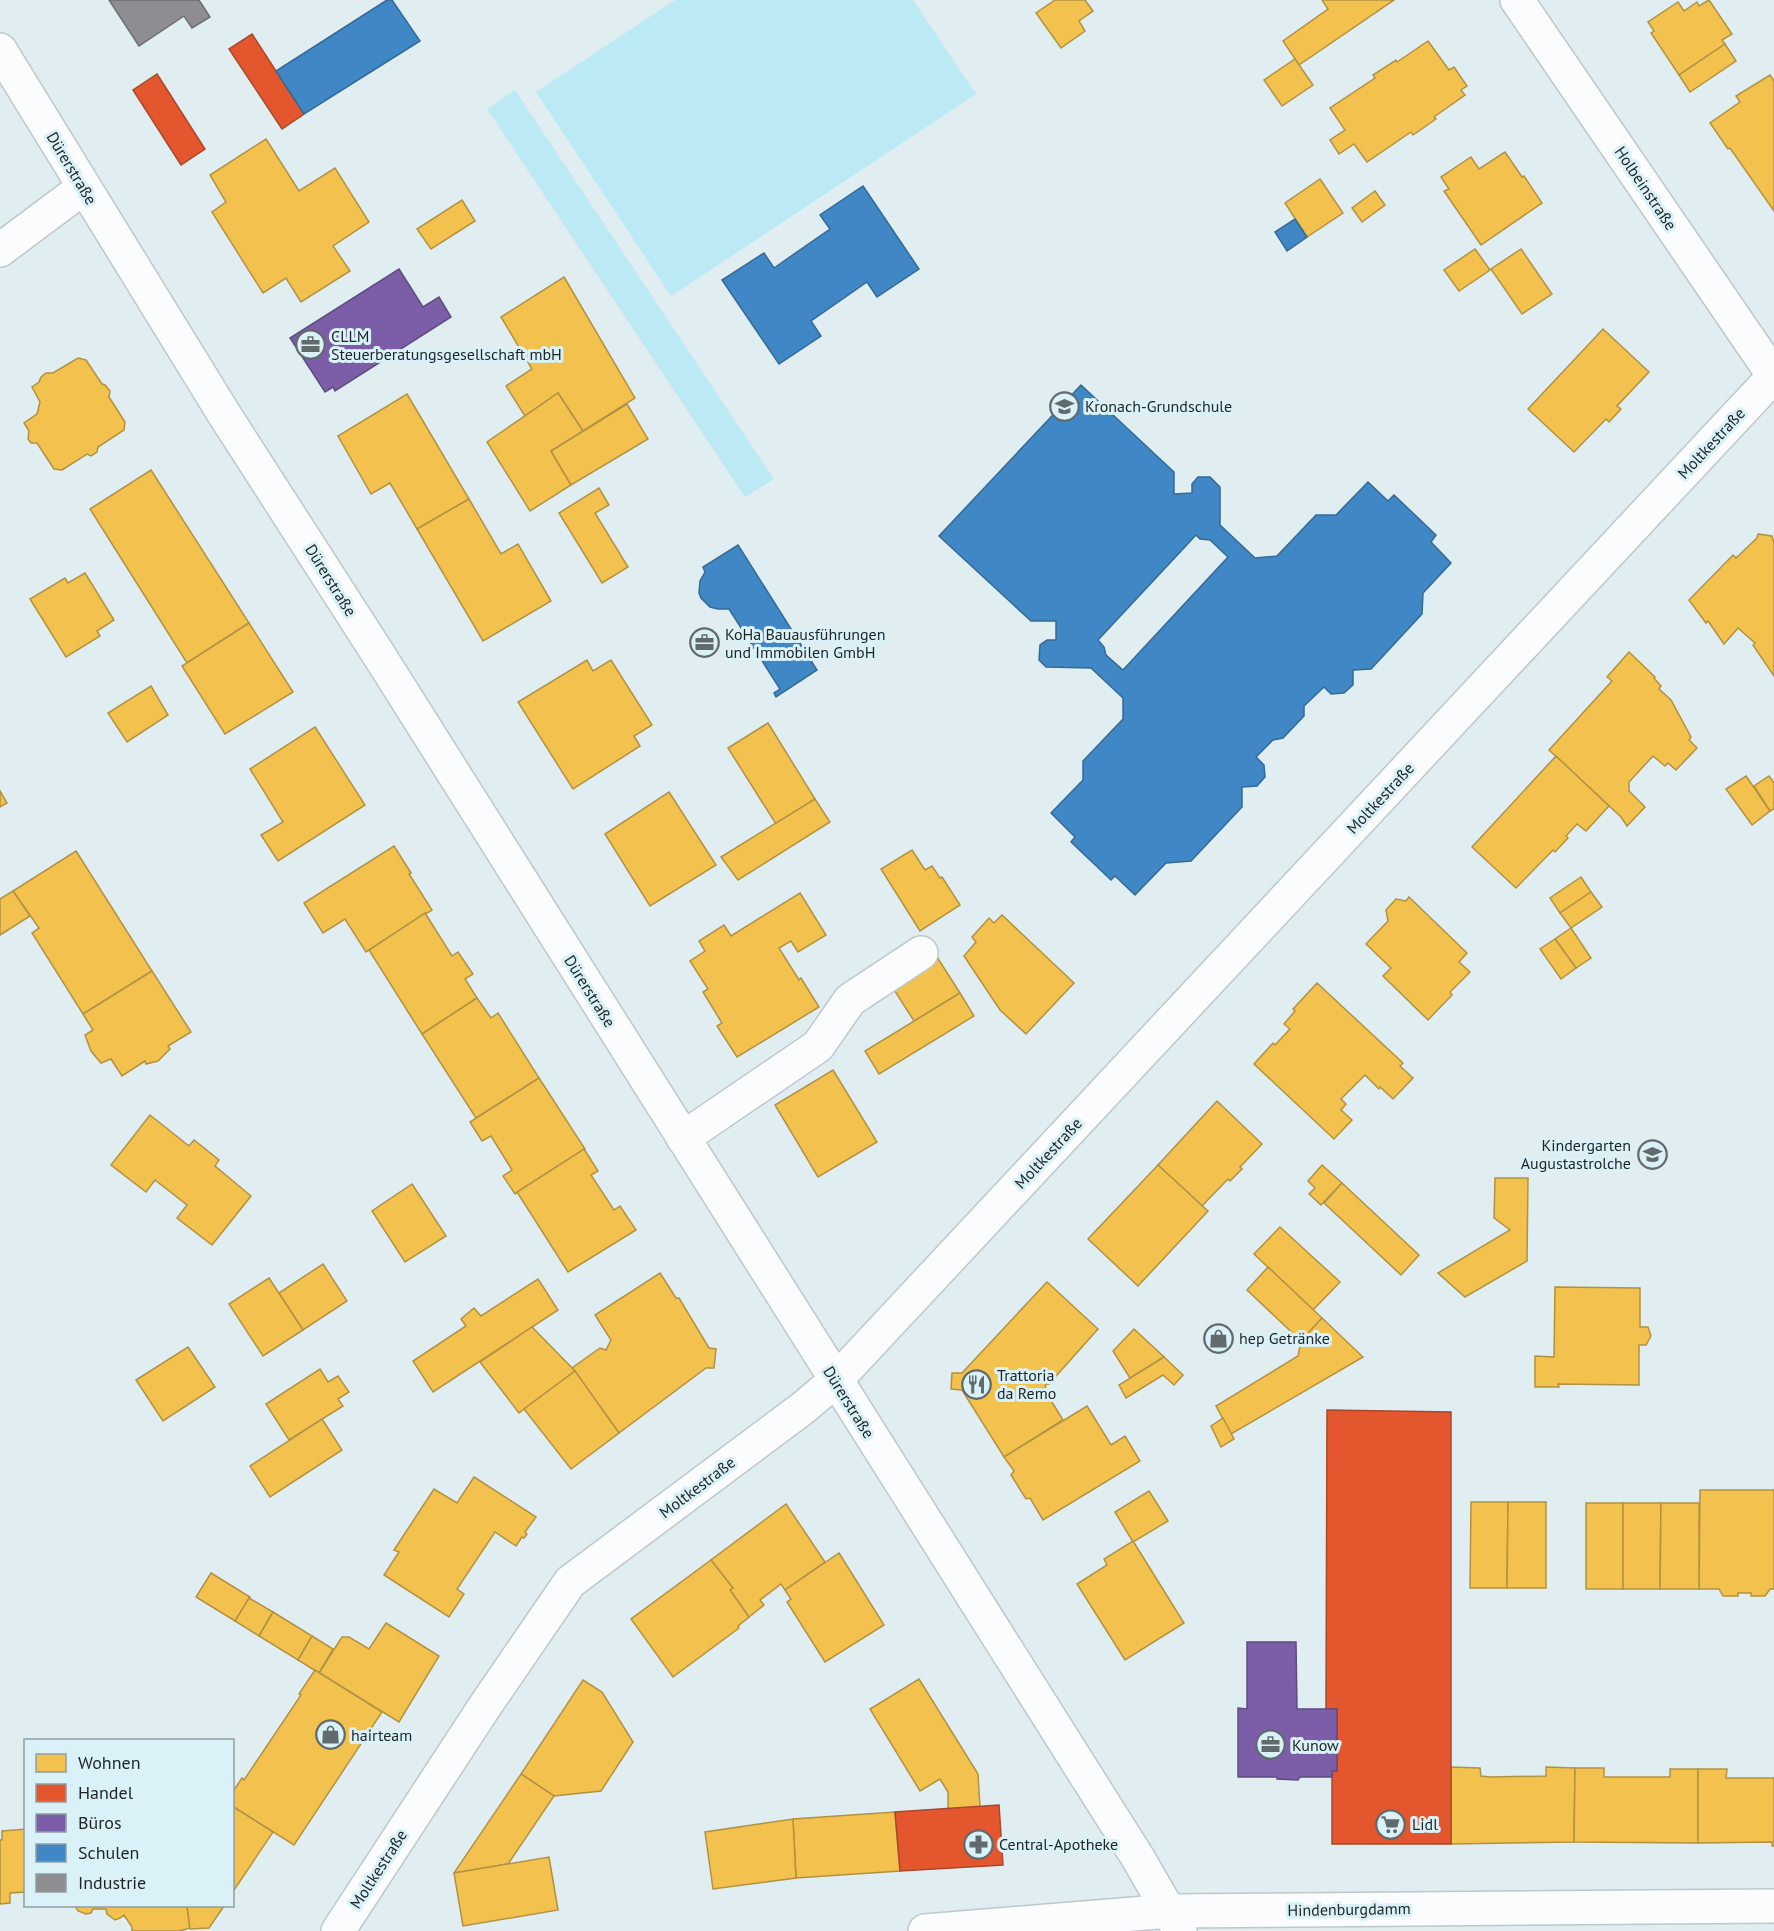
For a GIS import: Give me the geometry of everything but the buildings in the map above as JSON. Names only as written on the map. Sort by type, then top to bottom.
[{"type":"street","name":"Holbeinstraße","points":[[1517,0],[1774,376]]},
{"type":"street","name":"Dürerstraße","points":[[0,50],[224,414],[377,652],[1132,1848],[1175,1921]]},
{"type":"street","points":[[0,250],[83,188]]},
{"type":"street","name":"Moltkestraße","points":[[338,1931],[485,1706],[570,1582],[803,1408],[836,1380],[1774,376]]},
{"type":"street","points":[[683,1138],[818,1046],[849,1000],[921,952]]},
{"type":"street","name":"Hindenburgdamm","points":[[926,1931],[1175,1921],[1774,1906]]},
{"type":"shaded area","points":[[675,0],[913,0],[976,94],[671,296],[536,92]]},
{"type":"shaded area","points":[[515,90],[774,479],[745,497],[487,109]]},
{"type":"place","name":"CLLM Steuerberatungsgesellschaft mbH","points":[[310,345]]},
{"type":"place","name":"Kronach-Grundschule","points":[[1064,406]]},
{"type":"place","name":"KoHa Bauausführungen und Immobilen GmbH","points":[[704,643]]},
{"type":"place","name":"Kindergarten Augustastrolche","points":[[1652,1154]]},
{"type":"place","name":"hep Getränke","points":[[1218,1338]]},
{"type":"place","name":"Trattoria da Remo","points":[[976,1384]]},
{"type":"place","name":"hairteam","points":[[330,1735]]},
{"type":"place","name":"Kunow","points":[[1271,1745]]},
{"type":"place","name":"Lidl","points":[[1391,1824]]},
{"type":"place","name":"Central-Apotheke","points":[[978,1844]]}]
